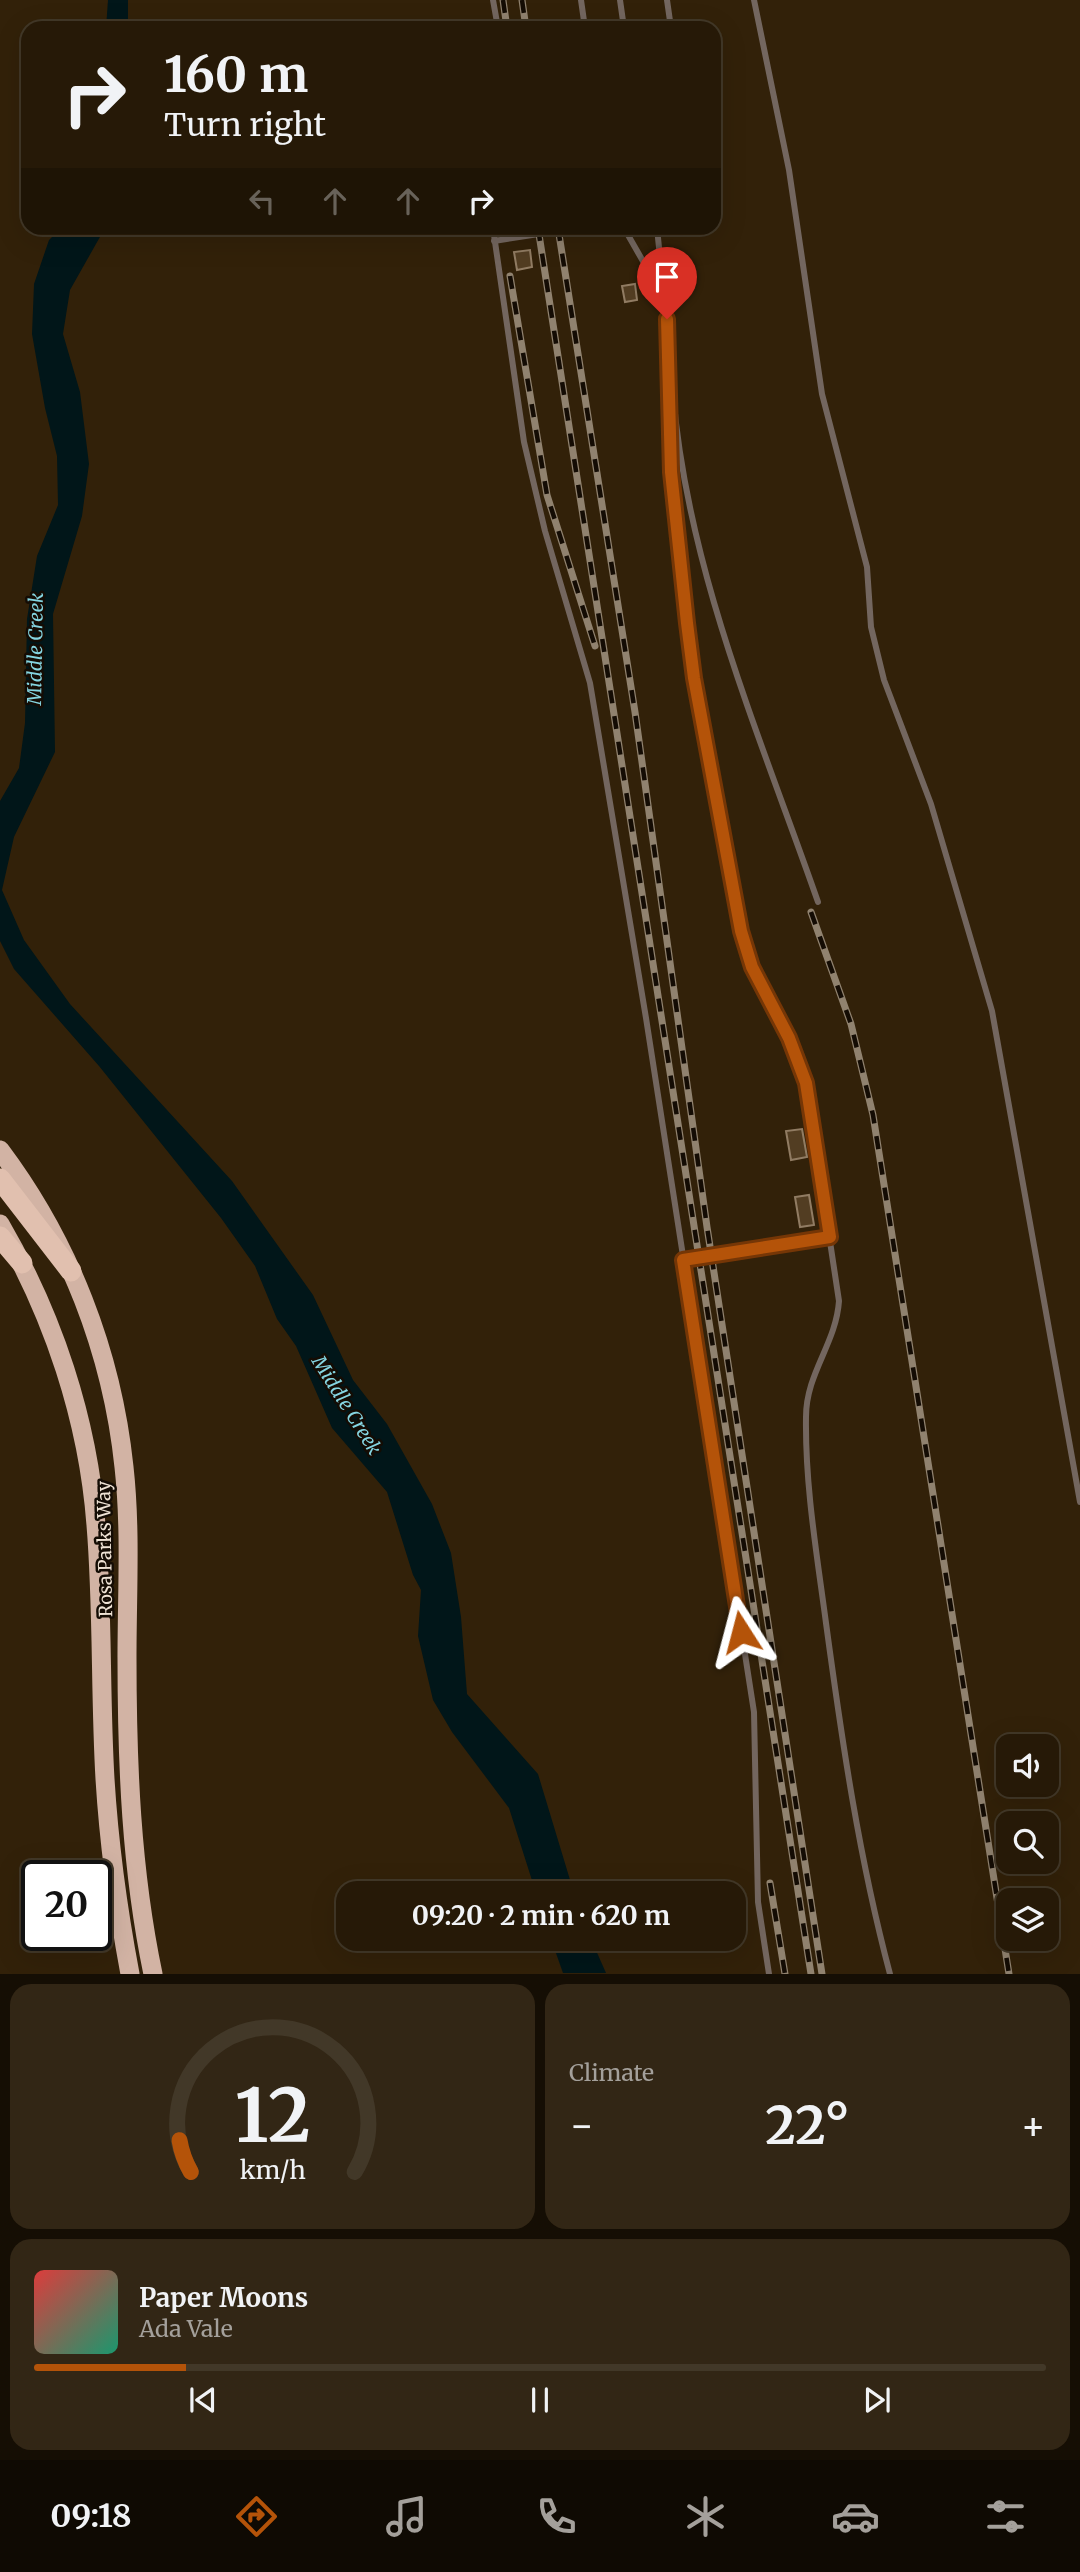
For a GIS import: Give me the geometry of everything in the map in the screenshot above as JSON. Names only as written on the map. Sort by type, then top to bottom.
[{"type":"highway","name":"Rosa Parks Way","points":[[0,1150],[39,1209],[71,1271],[103,1358],[124,1468],[128,1772],[138,1886],[153,1973]]},
{"type":"highway","points":[[0,1179],[71,1271]]},
{"type":"highway","name":"Rosa Parks Way","points":[[0,1224],[22,1263],[61,1357],[90,1475],[96,1525],[106,1780],[130,1973]]},
{"type":"highway","points":[[0,1237],[22,1263]]},
{"type":"lane","points":[[494,0],[497,21]]},
{"type":"lane","points":[[581,0],[584,21]]},
{"type":"lane","points":[[620,0],[623,21]]},
{"type":"lane","points":[[667,0],[670,21]]},
{"type":"lane","points":[[754,0],[789,170],[822,394],[867,568],[872,627],[884,680],[931,804],[992,1011],[1080,1502]]},
{"type":"lane","points":[[494,235],[524,442],[545,531],[590,683],[683,1260],[754,1712],[758,1902],[769,1973]]},
{"type":"lane","points":[[494,241],[533,235]]},
{"type":"lane","points":[[628,235],[656,284],[667,319],[671,472],[694,678],[741,931],[752,967],[789,1038],[806,1083],[830,1237],[839,1301],[837,1326],[809,1388],[806,1416],[811,1514],[860,1846],[890,1973]]},
{"type":"lane","points":[[658,235],[679,439],[697,537],[717,611],[818,902]]},
{"type":"lane","points":[[683,1260],[830,1237]]},
{"type":"water","points":[[108,0],[128,0],[128,21],[106,21]]},
{"type":"water","name":"Middle Creek","points":[[54,235],[101,235],[70,290],[63,334],[80,392],[89,464],[82,516],[53,614],[55,752],[14,837],[2,890],[24,940],[70,1004],[232,1181],[313,1295],[353,1380],[387,1424],[432,1504],[451,1553],[461,1617],[467,1694],[538,1774],[570,1881],[532,1881],[509,1808],[452,1732],[433,1700],[418,1636],[421,1590],[413,1575],[387,1492],[332,1428],[296,1346],[277,1319],[255,1266],[221,1218],[99,1066],[14,969],[0,941],[0,801],[19,768],[25,723],[27,619],[37,556],[58,505],[57,456],[45,408],[32,334],[34,284],[49,240]]},
{"type":"water","points":[[555,1951],[596,1951],[606,1973],[563,1973]]},
{"type":"building","points":[[530,250],[532,267],[517,270],[514,252]]},
{"type":"building","points":[[635,284],[637,300],[625,302],[622,286]]},
{"type":"building","points":[[802,1129],[807,1157],[791,1160],[786,1131]]},
{"type":"building","points":[[809,1195],[814,1225],[800,1227],[795,1197]]},
{"type":"railway","points":[[503,0],[506,21]]},
{"type":"railway","points":[[522,0],[525,21]]},
{"type":"railway","points":[[539,235],[811,1974]]},
{"type":"railway","points":[[559,235],[635,712],[707,1227],[822,1974]]},
{"type":"railway","points":[[510,276],[547,495],[595,646]]},
{"type":"railway","points":[[811,912],[851,1024],[873,1115],[1009,1974]]},
{"type":"railway","points":[[770,1883],[785,1974]]},
{"type":"route","points":[[667,319],[671,472],[694,678],[741,931],[752,967],[789,1038],[806,1083],[830,1237],[683,1260],[741,1632]]}]
